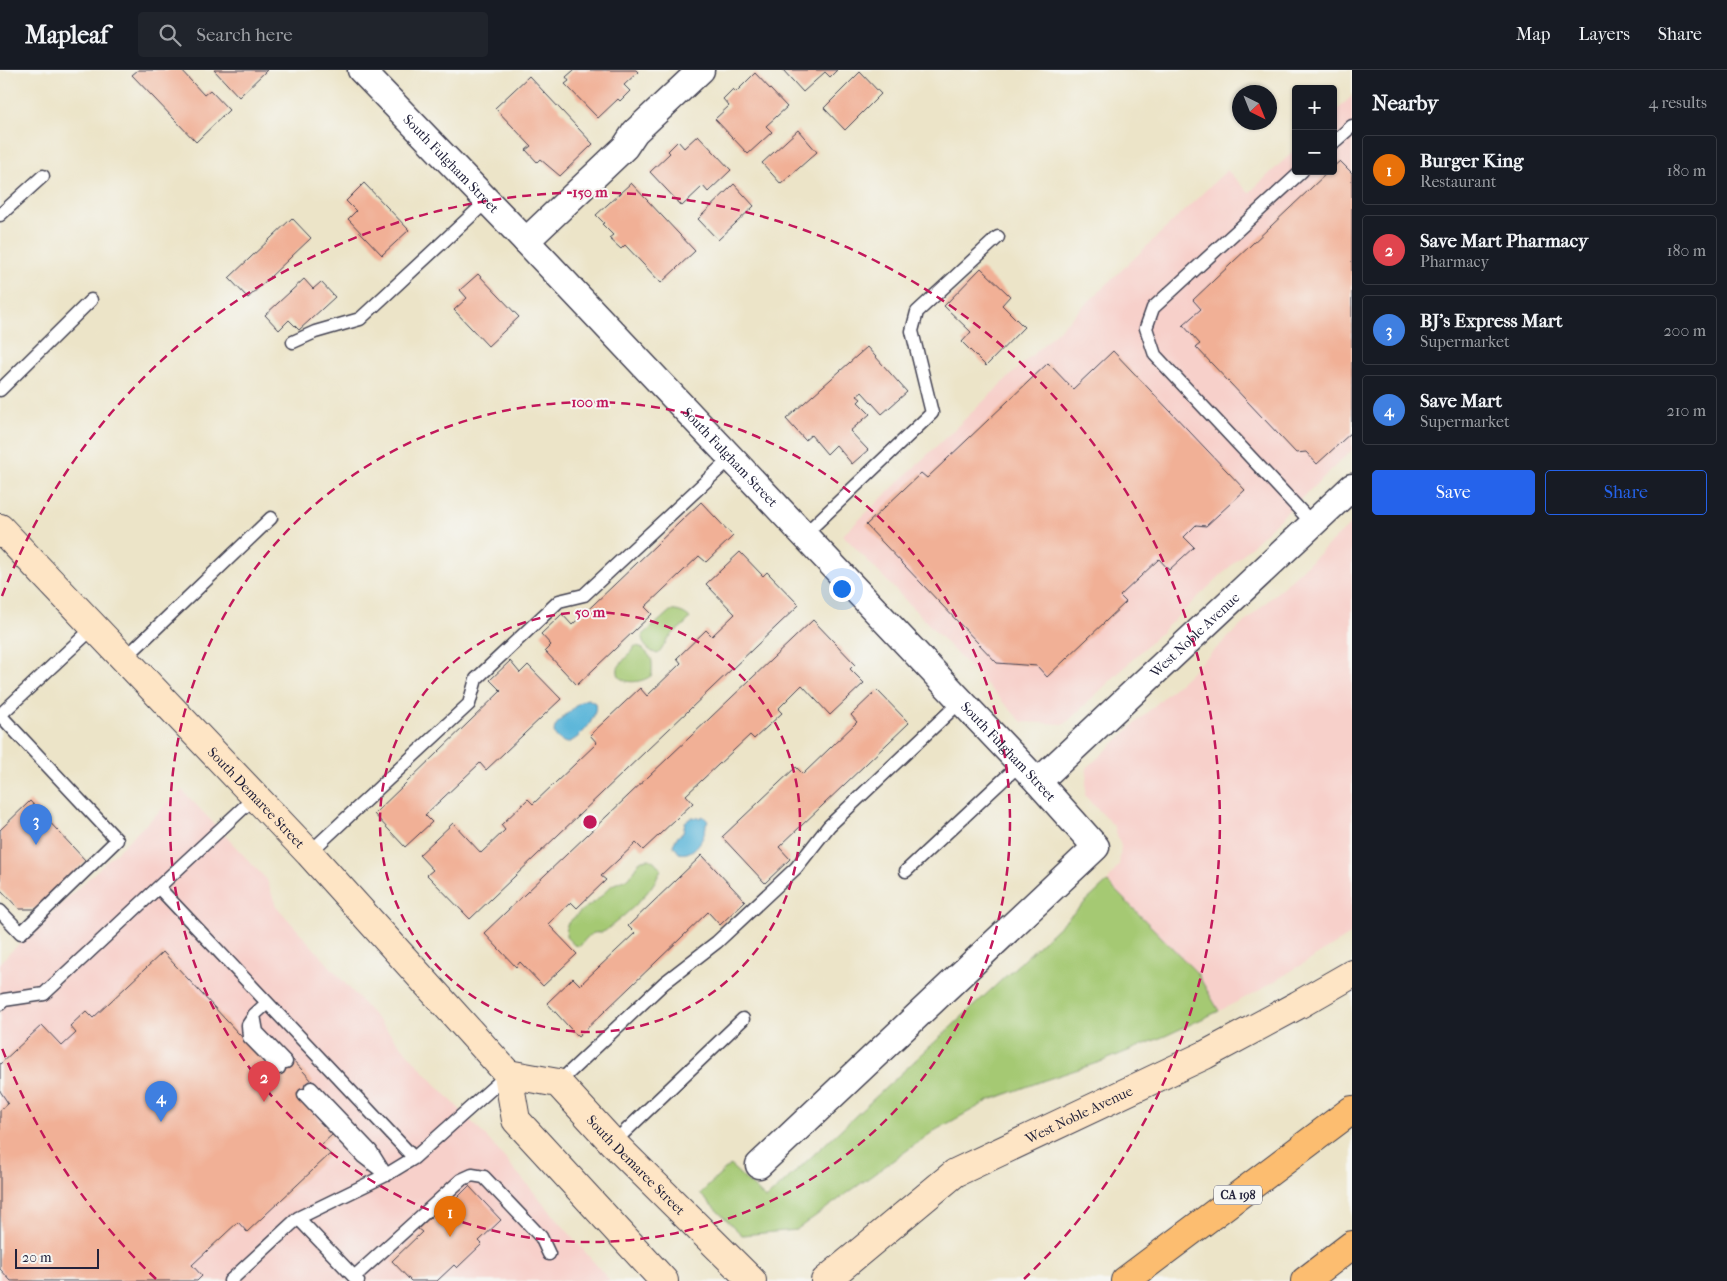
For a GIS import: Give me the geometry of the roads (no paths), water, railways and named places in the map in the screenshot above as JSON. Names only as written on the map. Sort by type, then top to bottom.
[{"type":"highway","name":"CA 198","points":[[1124,1281],[1352,1110]]},
{"type":"highway","points":[[1305,1281],[1352,1245]]},
{"type":"main road","name":"South Demaree Street","points":[[0,528],[309,853],[508,1074]]},
{"type":"main road","name":"West Noble Avenue","points":[[825,1281],[955,1173],[1205,1055],[1298,1006],[1352,974]]},
{"type":"main road","points":[[558,1083],[508,1074],[516,1120],[664,1281]]},
{"type":"main road","name":"South Demaree Street","points":[[558,1083],[613,1143],[752,1281]]},
{"type":"street","name":"South Fulgham Street","points":[[361,70],[526,241],[1029,773],[1096,847],[759,1165]]},
{"type":"street","points":[[526,241],[626,147],[635,132],[701,70]]},
{"type":"street","name":"West Noble Avenue","points":[[1029,773],[1314,524],[1352,487]]},
{"type":"lane","points":[[1337,139],[1352,126]]},
{"type":"lane","points":[[1298,175],[1153,308],[1146,328],[1155,355],[1314,524]]},
{"type":"lane","points":[[0,215],[43,176]]},
{"type":"lane","points":[[293,342],[315,332],[360,319],[487,201]]},
{"type":"lane","points":[[804,535],[932,413],[912,331],[917,312],[998,237]]},
{"type":"lane","points":[[0,390],[91,300]]},
{"type":"lane","points":[[309,853],[469,704],[476,679],[559,602],[584,595],[731,458]]},
{"type":"lane","points":[[124,659],[271,518]]},
{"type":"lane","points":[[0,910],[20,932],[117,840],[0,715],[94,627]]},
{"type":"lane","points":[[558,1083],[664,983],[717,942],[796,868],[828,826],[961,701]]},
{"type":"lane","points":[[906,872],[1029,773]]},
{"type":"lane","points":[[0,1004],[4,1000],[44,994],[255,797]]},
{"type":"lane","points":[[159,888],[414,1158]]},
{"type":"lane","points":[[267,1002],[254,1015],[257,1032],[283,1065]]},
{"type":"lane","points":[[613,1143],[743,1019]]},
{"type":"lane","points":[[230,1281],[298,1218],[386,1175],[414,1158],[508,1074]]},
{"type":"lane","points":[[308,1092],[371,1151],[386,1175]]},
{"type":"lane","points":[[298,1218],[356,1279],[461,1180],[472,1175],[484,1177],[541,1237],[549,1254]]},
{"type":"water","points":[[588,699],[595,703],[595,709],[587,728],[571,741],[566,743],[560,740],[554,732],[557,725],[577,704]]},
{"type":"water","points":[[703,816],[708,821],[704,835],[698,845],[690,852],[679,853],[673,845],[677,837],[683,833],[685,822],[692,817],[700,818]]},
{"type":"place","name":"BJ's Express Mart","points":[[36,845]]},
{"type":"place","name":"Save Mart Pharmacy","points":[[264,1102]]},
{"type":"place","name":"Save Mart","points":[[161,1122]]},
{"type":"place","name":"Burger King","points":[[450,1237]]}]
